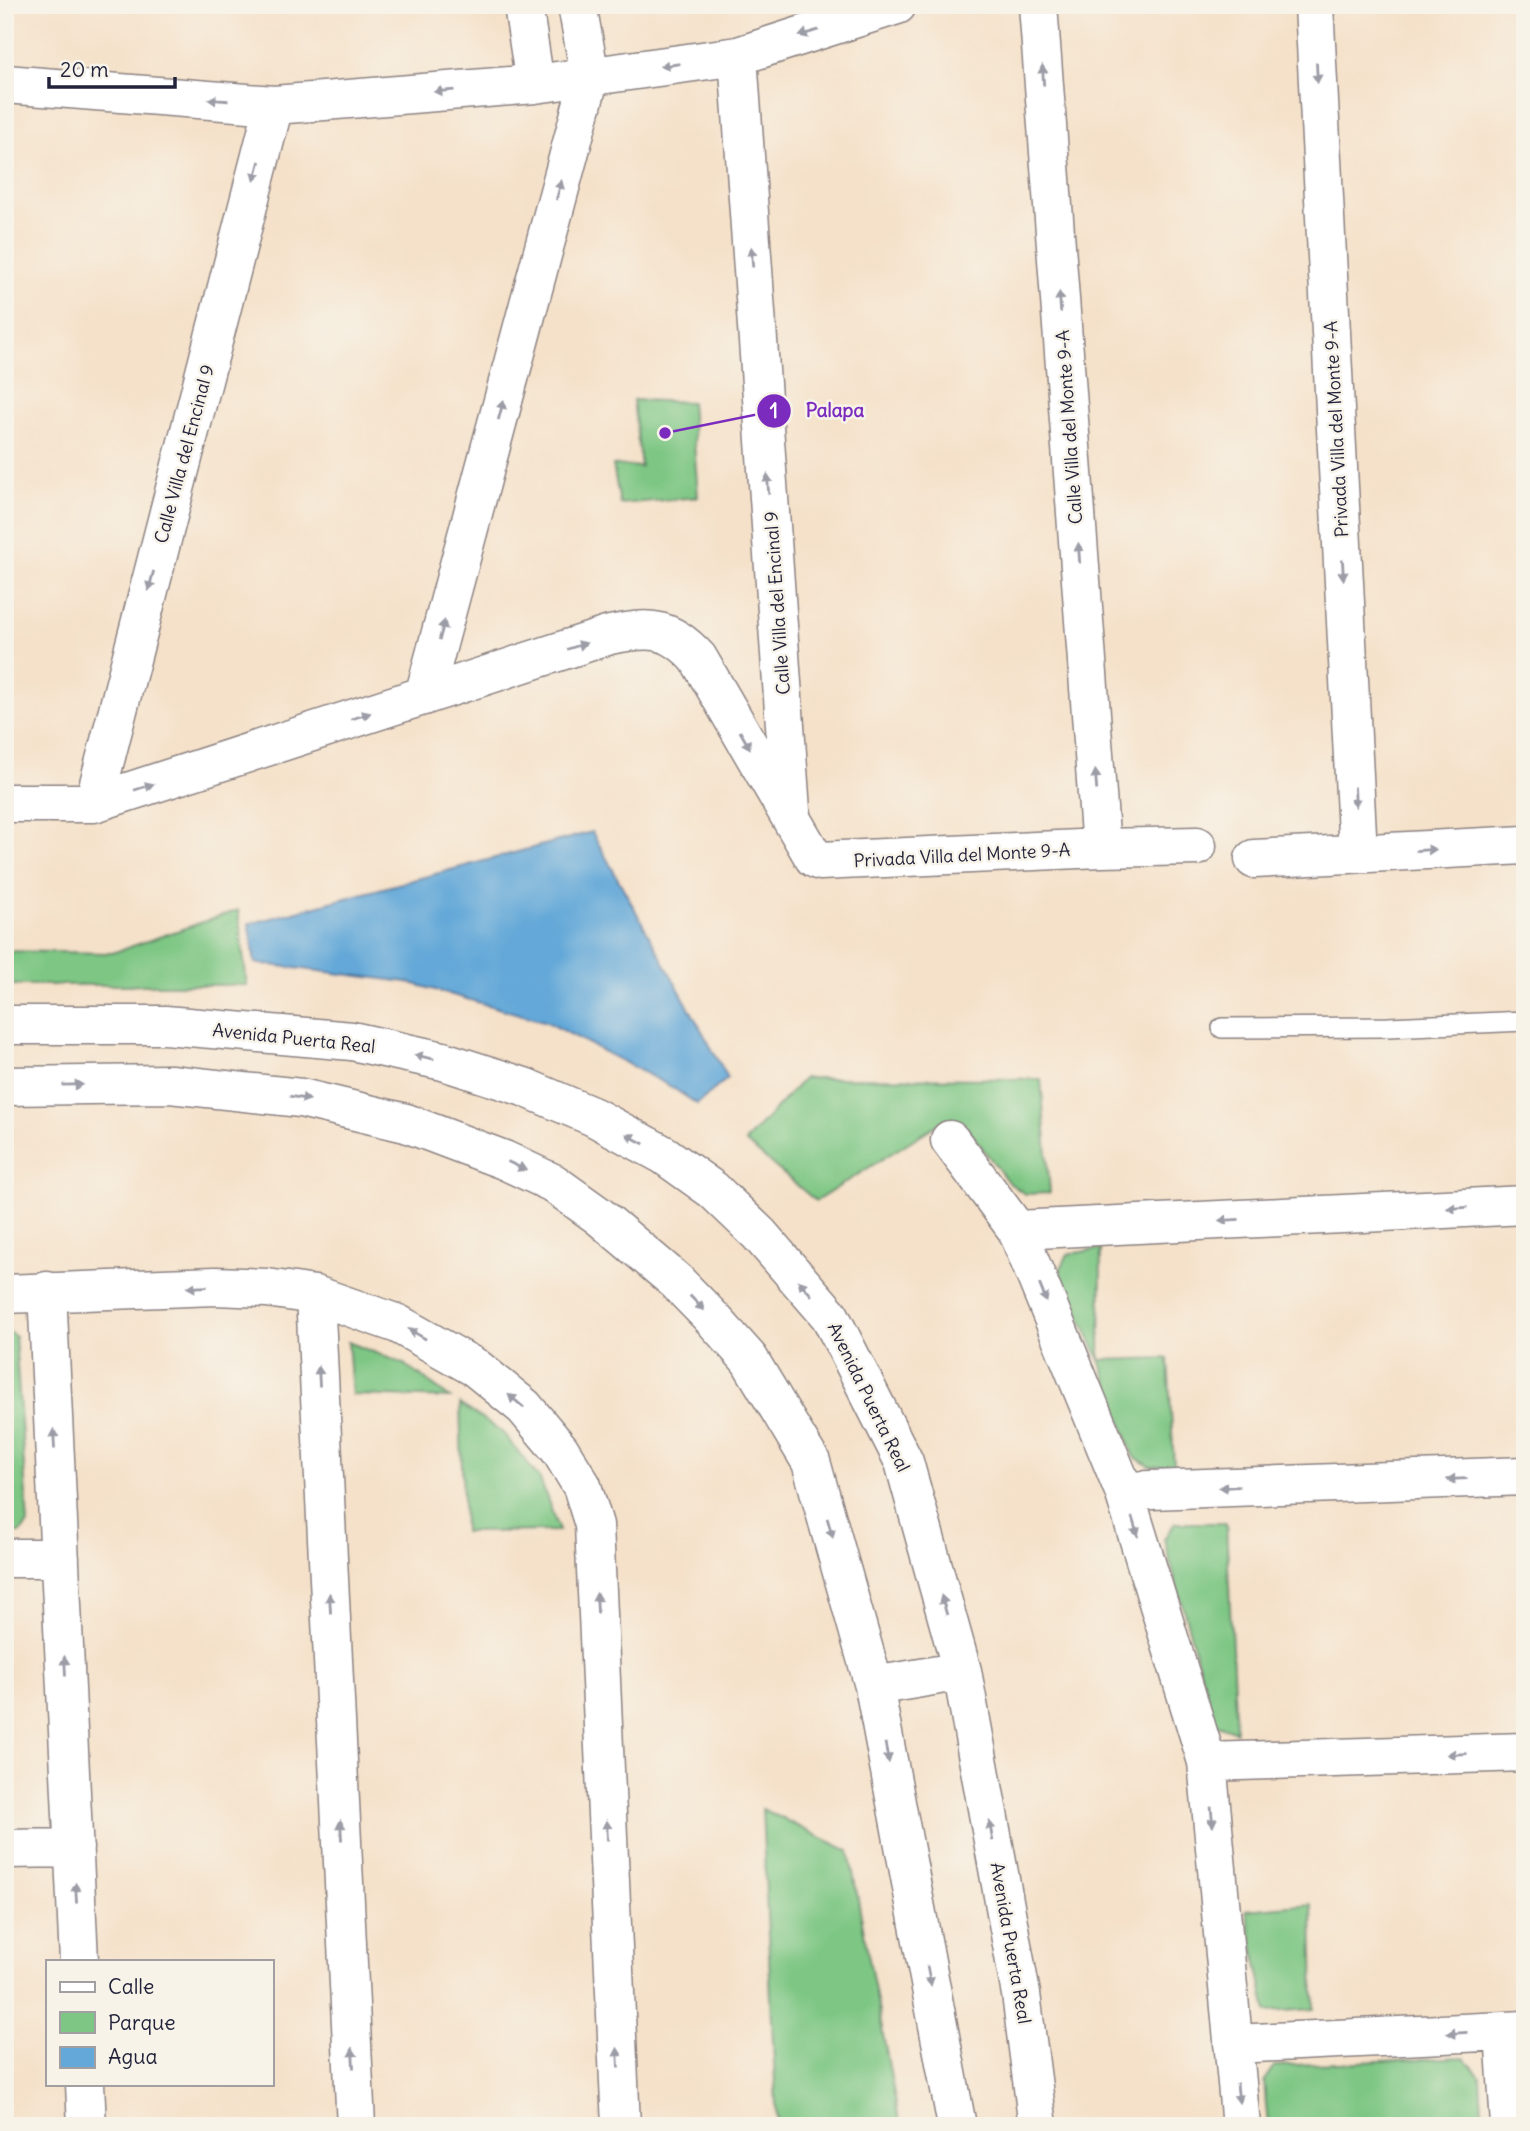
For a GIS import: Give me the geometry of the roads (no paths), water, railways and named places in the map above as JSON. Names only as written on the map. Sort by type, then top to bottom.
[{"type":"street","points":[[523,5],[535,84]]},
{"type":"street","points":[[424,696],[590,76],[577,5]]},
{"type":"street","points":[[5,84],[274,105],[535,84],[738,56],[897,5]]},
{"type":"street","name":"Calle Villa del Monte 9-A","points":[[1038,5],[1101,848]]},
{"type":"street","name":"Privada Villa del Monte 9-A","points":[[1314,5],[1358,853]]},
{"type":"street","name":"Calle Villa del Encinal 9","points":[[738,56],[792,820]]},
{"type":"street","name":"Calle Villa del Encinal 9","points":[[94,803],[274,105]]},
{"type":"street","points":[[5,803],[94,803],[610,635],[641,629],[669,634],[685,644],[698,657],[792,820]]},
{"type":"street","name":"Privada Villa del Monte 9-A","points":[[792,820],[814,858],[820,861],[1197,846]]},
{"type":"street","points":[[1254,859],[1525,845]]},
{"type":"street","name":"Avenida Puerta Real","points":[[5,1024],[165,1025],[352,1041],[443,1061],[524,1087],[594,1117],[664,1155],[713,1191],[759,1234],[830,1316],[904,1462],[962,1671],[1021,1994],[1038,2126]]},
{"type":"street","points":[[5,1086],[170,1084],[301,1097],[406,1123],[504,1160],[553,1183],[599,1216],[676,1281],[749,1359],[811,1462],[874,1686],[957,2126]]},
{"type":"street","points":[[950,1140],[1017,1230],[1124,1491],[1207,1762],[1241,2126]]},
{"type":"street","points":[[1017,1230],[1525,1205]]},
{"type":"street","points":[[5,1294],[215,1286],[267,1288],[316,1295],[398,1324],[476,1368],[524,1407],[559,1450],[582,1486],[594,1525],[621,2126]]},
{"type":"street","points":[[47,1291],[79,1960]]},
{"type":"street","points":[[316,1295],[356,2126]]},
{"type":"street","points":[[1124,1491],[1525,1476]]},
{"type":"street","points":[[5,1558],[60,1558]]},
{"type":"street","points":[[874,1686],[962,1671]]},
{"type":"street","points":[[1207,1762],[1525,1752]]},
{"type":"street","points":[[5,1849],[74,1849]]},
{"type":"street","points":[[1233,2044],[1514,2031],[1510,2126]]},
{"type":"street","points":[[85,2086],[87,2126]]},
{"type":"lane","points":[[1222,1028],[1388,1027],[1525,1021]]},
{"type":"water","points":[[592,832],[728,1078],[697,1104],[670,1086],[547,1022],[407,982],[255,963],[249,924]]},
{"type":"place","name":"Palapa","points":[[665,433]]}]
